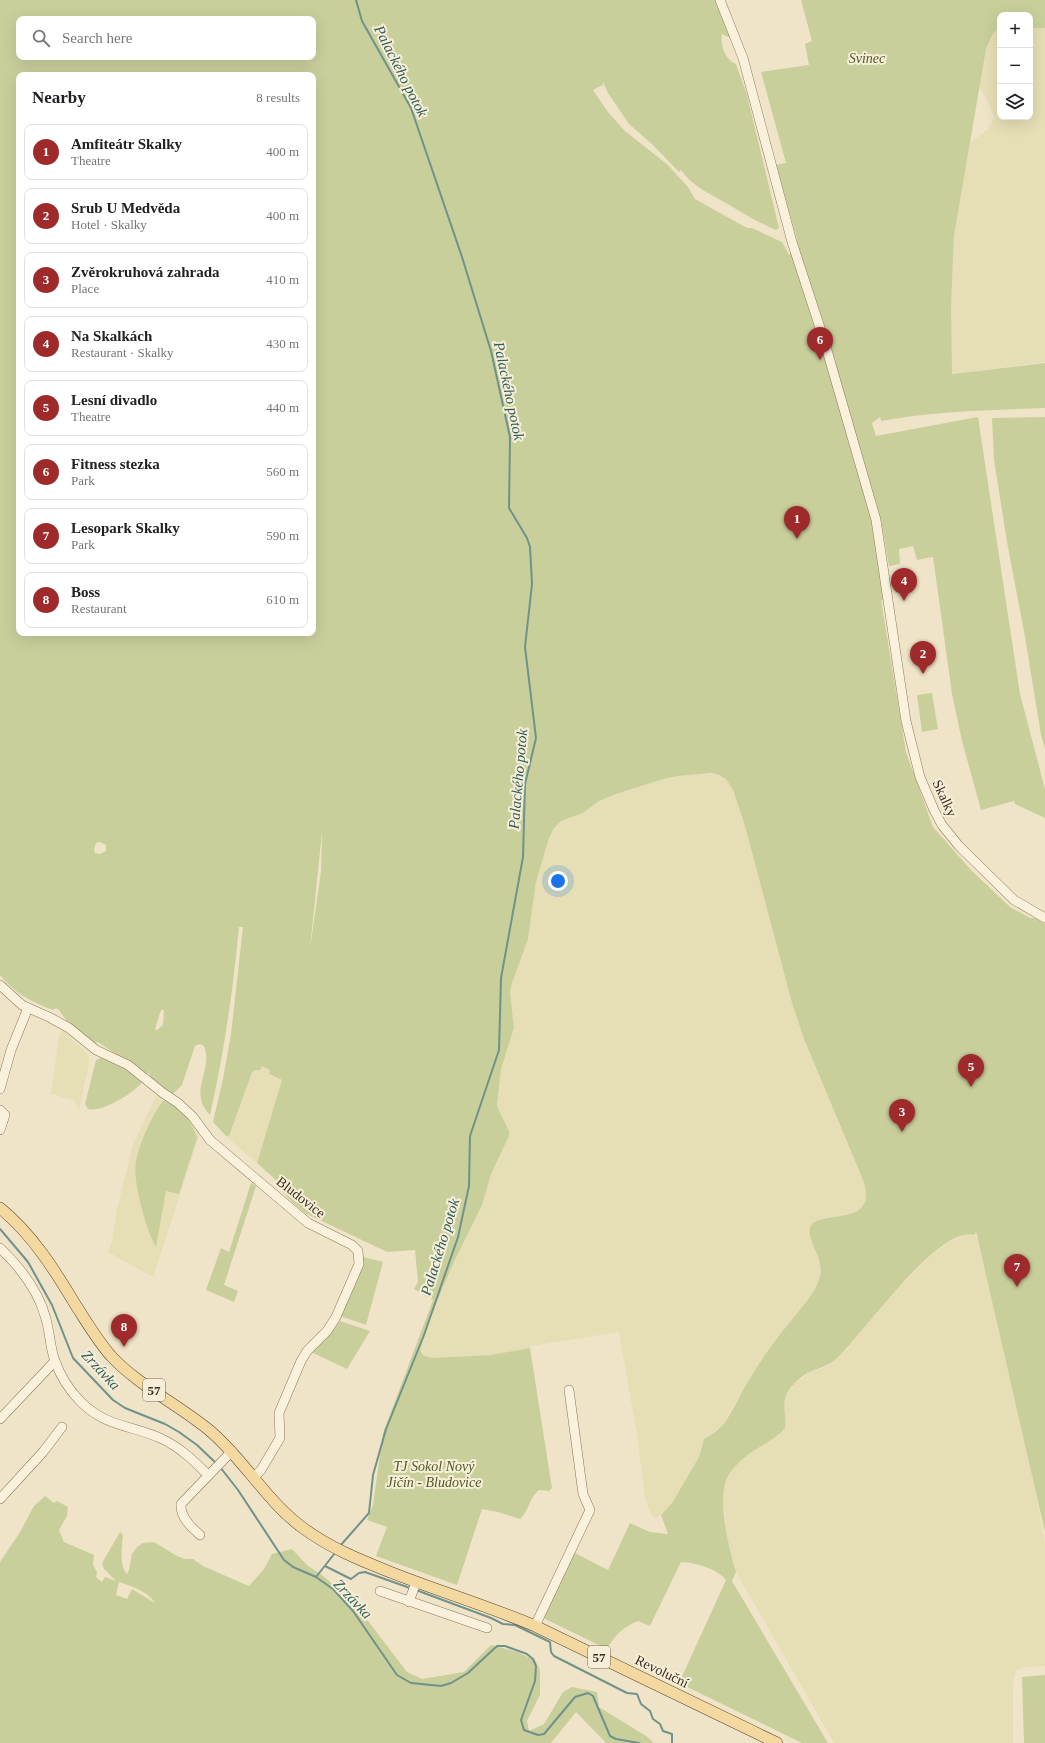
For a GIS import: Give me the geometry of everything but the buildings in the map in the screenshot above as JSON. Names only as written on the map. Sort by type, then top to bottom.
[{"type":"main road","name":"57","points":[[0,1208],[23,1229],[37,1245],[95,1335],[111,1355],[128,1371],[201,1424],[232,1451],[254,1477]]},
{"type":"main road","name":"Revoluční","points":[[254,1477],[292,1519],[306,1531],[336,1550],[415,1587],[486,1606],[535,1626],[777,1743]]},
{"type":"street","name":"Skalky","points":[[720,0],[744,58],[792,242],[824,340],[876,520],[894,646],[911,748],[920,777],[936,815],[959,846],[1001,889],[1014,900],[1045,918]]},
{"type":"street","name":"Bludovice","points":[[0,985],[22,1005],[50,1017],[69,1028],[96,1050],[128,1065],[178,1102],[193,1117],[210,1140],[308,1224],[352,1245],[358,1251],[358,1264],[336,1317],[327,1331],[307,1351],[301,1361],[279,1414],[280,1438],[261,1470],[254,1477]]},
{"type":"street","points":[[0,1089],[11,1050],[28,1008]]},
{"type":"street","points":[[0,1110],[5,1115],[0,1130]]},
{"type":"street","points":[[0,1248],[12,1259],[37,1295],[46,1318],[55,1361],[69,1387],[81,1402],[95,1414],[123,1427],[159,1437],[173,1444],[210,1473]]},
{"type":"street","points":[[0,1419],[55,1361]]},
{"type":"street","points":[[535,1626],[590,1510],[584,1496],[569,1390]]},
{"type":"street","points":[[0,1499],[43,1452],[62,1427]]},
{"type":"street","points":[[200,1535],[187,1523],[181,1512],[180,1506],[232,1451]]},
{"type":"street","points":[[409,1602],[415,1587]]},
{"type":"street","points":[[380,1591],[487,1628]]},
{"type":"shaded area","points":[[1033,28],[1045,28],[1045,362],[951,374],[951,307],[954,236],[970,143],[988,129],[994,118],[989,103],[979,87],[986,49],[993,33],[997,30],[997,120],[1033,120]]},
{"type":"shaded area","points":[[699,773],[719,775],[726,779],[733,790],[745,826],[792,1003],[804,1039],[861,1175],[866,1191],[866,1198],[864,1205],[858,1210],[842,1217],[812,1224],[810,1229],[811,1236],[821,1268],[817,1284],[810,1298],[791,1320],[750,1378],[721,1427],[707,1436],[702,1443],[699,1457],[672,1503],[657,1518],[653,1517],[650,1512],[645,1498],[637,1435],[619,1332],[531,1346],[530,1348],[491,1355],[432,1358],[423,1355],[420,1350],[426,1328],[452,1266],[482,1205],[491,1174],[509,1136],[509,1131],[497,1106],[501,1069],[514,1028],[510,992],[528,939],[536,882],[549,838],[554,828],[561,821],[583,813],[599,801],[663,779]]},
{"type":"shaded area","points":[[63,1031],[89,1055],[89,1064],[79,1110],[74,1100],[51,1094],[59,1036]]},
{"type":"shaded area","points":[[262,1066],[271,1070],[269,1075],[282,1080],[257,1163],[227,1137],[252,1072]]},
{"type":"shaded area","points":[[158,1092],[172,1101],[201,1130],[153,1277],[108,1252],[112,1241],[117,1209],[133,1144]]},
{"type":"shaded area","points":[[971,1233],[975,1235],[979,1241],[1027,1450],[1044,1537],[1045,1666],[1027,1667],[1016,1670],[1013,1683],[1013,1743],[834,1743],[736,1572],[729,1548],[723,1498],[726,1480],[731,1470],[745,1457],[759,1446],[779,1435],[785,1422],[783,1407],[785,1398],[794,1384],[812,1371],[826,1367],[848,1348],[884,1303],[932,1254],[951,1241]]},
{"type":"green space","points":[[0,0],[718,0],[732,37],[730,38],[722,34],[724,52],[732,62],[736,64],[747,95],[779,228],[776,230],[757,221],[690,181],[681,170],[679,172],[653,145],[629,124],[608,93],[603,82],[603,85],[593,90],[608,112],[625,131],[668,165],[688,187],[695,199],[747,228],[752,228],[782,242],[789,255],[792,250],[792,242],[797,239],[776,165],[786,163],[761,72],[809,65],[805,44],[812,41],[801,0],[1045,0],[1045,28],[1033,28],[1033,12],[997,12],[997,30],[993,33],[986,49],[954,236],[951,307],[952,374],[1045,363],[1045,408],[943,413],[881,421],[880,417],[872,423],[876,436],[978,417],[1020,694],[1045,789],[1045,818],[1015,804],[1014,801],[981,810],[962,741],[952,694],[933,557],[917,560],[913,546],[899,549],[900,564],[889,566],[881,520],[858,442],[876,520],[887,603],[881,600],[906,752],[933,827],[971,870],[1010,907],[1045,924],[1045,1532],[976,1231],[975,1235],[959,1236],[941,1246],[901,1284],[848,1347],[836,1359],[827,1365],[805,1374],[796,1382],[786,1395],[784,1404],[785,1428],[781,1433],[750,1453],[740,1462],[727,1478],[724,1487],[723,1499],[725,1525],[736,1572],[732,1581],[828,1743],[802,1743],[679,1683],[726,1580],[712,1569],[700,1565],[681,1562],[650,1626],[638,1621],[633,1623],[620,1632],[607,1649],[545,1619],[544,1616],[573,1552],[608,1570],[630,1523],[650,1532],[668,1534],[661,1515],[672,1503],[699,1457],[704,1439],[719,1429],[724,1423],[760,1362],[809,1298],[817,1285],[821,1269],[811,1239],[810,1228],[814,1223],[821,1220],[850,1214],[859,1210],[864,1203],[866,1188],[804,1039],[792,1003],[745,826],[733,790],[726,779],[719,775],[710,773],[678,776],[663,779],[617,794],[599,801],[583,813],[561,821],[554,828],[549,838],[536,882],[528,939],[510,992],[514,1028],[501,1069],[497,1106],[509,1131],[509,1136],[491,1174],[482,1205],[452,1266],[426,1328],[420,1350],[423,1355],[432,1358],[491,1355],[530,1348],[552,1488],[549,1491],[539,1490],[520,1519],[482,1509],[457,1585],[376,1556],[387,1527],[367,1520],[373,1505],[383,1433],[433,1300],[414,1289],[418,1282],[415,1250],[387,1252],[305,1213],[278,1187],[277,1181],[257,1163],[282,1080],[269,1074],[270,1070],[262,1066],[260,1070],[255,1070],[252,1072],[229,1136],[226,1136],[213,1122],[231,1034],[243,927],[239,927],[228,1022],[210,1115],[201,1098],[201,1089],[206,1063],[204,1046],[200,1044],[195,1046],[182,1085],[173,1094],[148,1077],[150,1076],[149,1073],[145,1074],[98,1042],[95,1043],[68,1023],[56,1008],[53,1010],[31,1001],[11,987],[0,975]],"holes":[[[322,832],[321,871],[310,949]],[[100,842],[106,845],[106,851],[100,854],[95,853],[94,849],[96,843]],[[161,1010],[164,1010],[163,1025],[157,1030],[155,1029]]]},
{"type":"green space","points":[[1045,417],[1045,749],[1041,735],[1025,637],[1007,542],[994,460],[992,418]]},
{"type":"green space","points":[[932,693],[938,729],[922,732],[917,695]]},
{"type":"green space","points":[[103,1057],[120,1064],[144,1080],[126,1096],[110,1105],[102,1108],[88,1109],[85,1104],[96,1060]]},
{"type":"green space","points":[[164,1100],[175,1105],[185,1114],[197,1138],[179,1194],[166,1191],[156,1247],[144,1217],[138,1192],[135,1169],[143,1137],[155,1113]]},
{"type":"green space","points":[[251,1183],[256,1186],[224,1285],[238,1291],[234,1302],[206,1290],[221,1248],[229,1252]]},
{"type":"green space","points":[[363,1257],[383,1262],[366,1325],[340,1316]]},
{"type":"green space","points":[[340,1321],[370,1331],[347,1369],[311,1352]]},
{"type":"green space","points":[[45,1496],[54,1503],[57,1501],[68,1507],[67,1516],[59,1530],[64,1542],[94,1555],[93,1565],[97,1572],[96,1577],[102,1582],[105,1577],[116,1581],[104,1569],[102,1563],[120,1532],[123,1535],[122,1561],[124,1570],[127,1574],[132,1554],[137,1547],[143,1543],[154,1542],[177,1556],[185,1559],[193,1559],[203,1566],[249,1586],[264,1569],[272,1554],[292,1549],[308,1566],[322,1575],[353,1601],[407,1672],[422,1679],[464,1672],[491,1645],[517,1652],[535,1660],[540,1670],[540,1695],[527,1721],[529,1731],[544,1724],[563,1692],[572,1687],[597,1692],[599,1707],[646,1736],[654,1743],[606,1743],[576,1712],[551,1743],[0,1743],[0,1562],[20,1532],[34,1506]],"holes":[[[119,1582],[143,1592],[155,1603],[132,1589],[127,1599],[116,1595]]]},
{"type":"green space","points":[[1045,1675],[1045,1743],[1024,1743],[1022,1677]]},
{"type":"waterway","name":"Palackého potok","points":[[340,1546],[369,1513],[373,1475],[386,1429],[424,1335],[458,1237],[469,1186],[470,1136],[499,1050],[501,978],[523,857],[525,784],[536,738],[525,647],[532,584],[530,547],[527,538],[509,508],[510,437],[491,351],[462,257],[411,108],[362,21],[356,0]]},
{"type":"waterway","name":"Zrzávka","points":[[0,1229],[28,1262],[52,1305],[73,1358],[113,1400],[125,1408],[165,1424],[179,1432],[197,1445],[217,1464]]},
{"type":"waterway","name":"Zrzávka","points":[[220,1467],[238,1490],[284,1560],[293,1567],[316,1577],[333,1589],[353,1611],[397,1675],[411,1683],[441,1686],[451,1683],[468,1673],[497,1646],[505,1646],[527,1654],[533,1659],[536,1666],[535,1681],[521,1720],[524,1730],[538,1735],[544,1734],[575,1697],[588,1693],[593,1696],[610,1736],[616,1739],[639,1743]]},
{"type":"waterway","name":"Palackého potok","points":[[316,1577],[335,1553]]},
{"type":"waterway","points":[[325,1566],[351,1579],[359,1573],[365,1572],[410,1588]]},
{"type":"waterway","points":[[416,1590],[491,1618],[503,1624],[515,1625],[550,1642],[551,1652],[554,1656],[627,1693],[637,1694],[641,1704],[650,1711],[653,1719],[660,1724],[663,1731],[672,1734],[672,1743]]},
{"type":"place","name":"Fitness stezka","points":[[820,360]]},
{"type":"place","name":"Amfiteátr Skalky","points":[[797,539]]},
{"type":"place","name":"Na Skalkách","points":[[904,601]]},
{"type":"place","name":"Srub U Medvěda","points":[[923,674]]},
{"type":"place","name":"Lesní divadlo","points":[[971,1087]]},
{"type":"place","name":"Zvěrokruhová zahrada","points":[[902,1132]]},
{"type":"place","name":"Lesopark Skalky","points":[[1017,1287]]},
{"type":"place","name":"Boss","points":[[124,1347]]},
{"type":"park label","name":"Svinec","points":[[867,58]]},
{"type":"park label","name":"TJ Sokol Nový Jičín - Bludovice","points":[[434,1474]]}]
